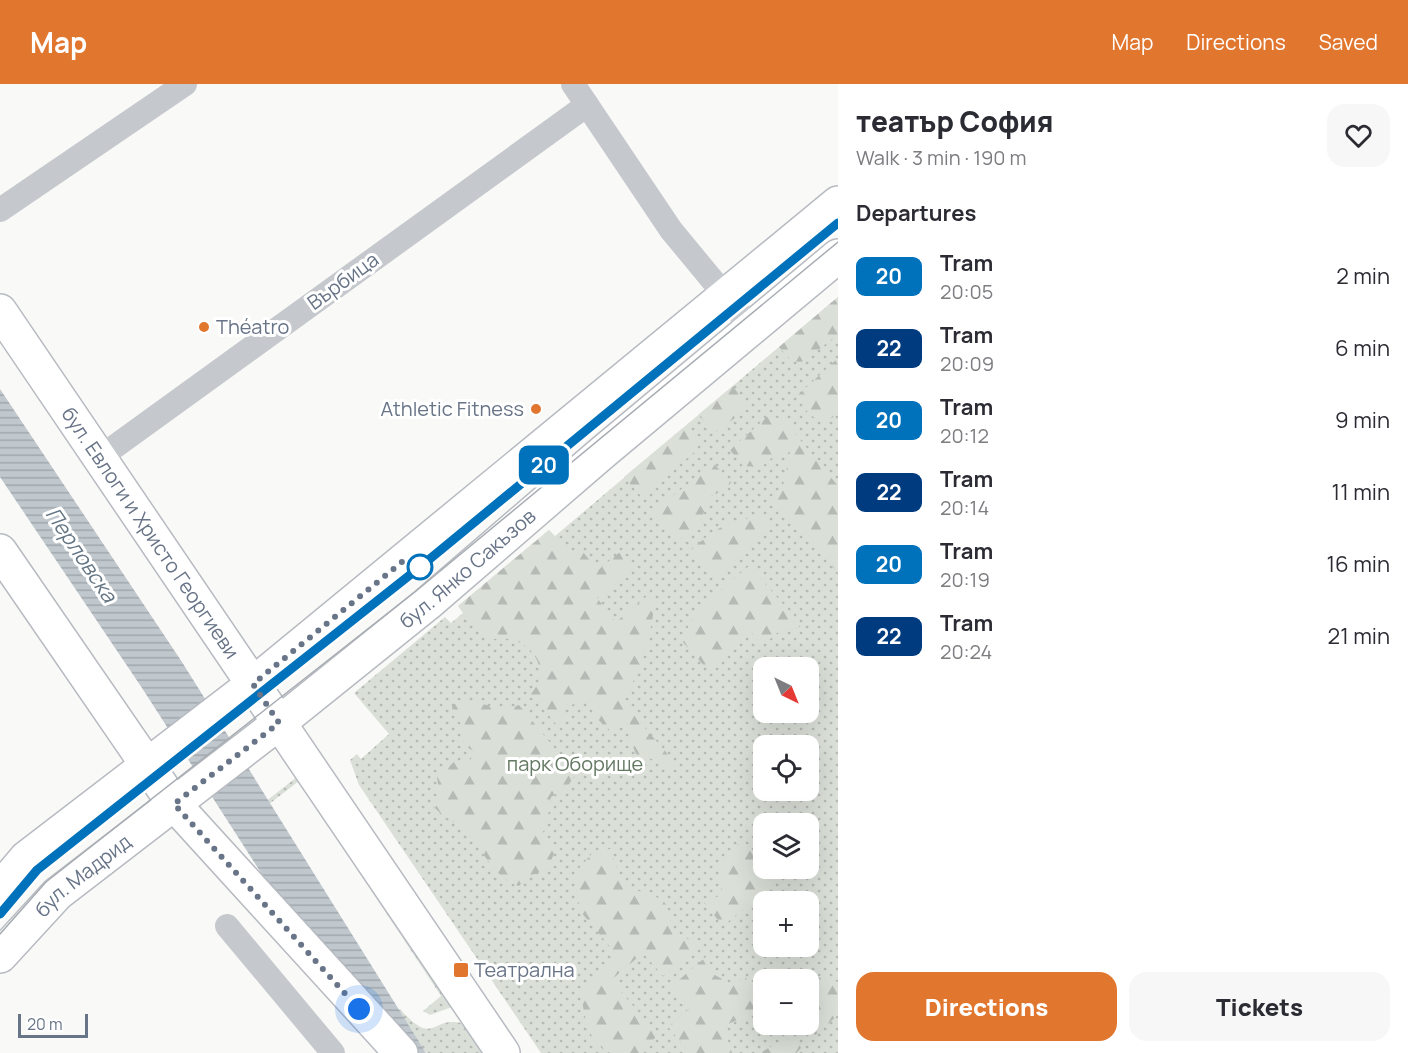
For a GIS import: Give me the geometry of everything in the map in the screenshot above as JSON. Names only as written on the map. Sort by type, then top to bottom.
[{"type":"main road","points":[[0,889],[26,858],[253,684],[838,203]]},
{"type":"main road","name":"бул. Янко Сакъзов","points":[[174,804],[427,604],[838,256]]},
{"type":"main road","name":"бул. Евлоги и Христо Георгиеви","points":[[0,311],[503,1053]]},
{"type":"main road","points":[[0,551],[174,804],[401,1053]]},
{"type":"main road","name":"бул. Мадрид","points":[[0,956],[57,894],[174,804]]},
{"type":"street","points":[[0,210],[185,84]]},
{"type":"street","points":[[573,84],[671,230],[752,328]]},
{"type":"street","name":"Върбица","points":[[99,458],[587,105]]},
{"type":"street","points":[[227,926],[333,1053]]},
{"type":"green space","name":"парк Оборище","points":[[838,297],[838,1053],[541,1053],[359,785],[350,760],[357,754],[361,759],[389,734],[354,693],[445,617],[451,623],[463,613],[458,606],[549,530],[555,536]]},
{"type":"green space","points":[[838,297],[838,334],[801,362],[794,361],[785,354],[779,347]]},
{"type":"green space","points":[[838,358],[838,415],[822,422],[807,411],[798,395]]},
{"type":"green space","points":[[733,386],[746,405],[743,412],[716,432],[698,415]]},
{"type":"green space","points":[[768,416],[783,419],[838,486],[838,573],[774,500],[783,486],[790,452],[773,457],[761,467],[743,466],[730,450]]},
{"type":"green space","points":[[684,427],[697,442],[697,450],[641,496],[624,477]]},
{"type":"green space","points":[[714,464],[731,482],[727,490],[712,495],[695,527],[678,539],[653,511]]},
{"type":"green space","points":[[759,513],[772,528],[713,579],[689,552],[720,528]]},
{"type":"green space","points":[[549,530],[574,558],[582,551],[598,570],[620,552],[633,568],[597,598],[616,622],[653,591],[654,610],[642,661],[632,683],[619,698],[678,766],[662,768],[652,759],[637,756],[629,738],[630,723],[612,732],[595,717],[587,698],[565,708],[560,729],[531,694],[538,683],[540,672],[532,652],[523,644],[512,640],[500,638],[487,641],[458,606]]},
{"type":"green space","points":[[749,566],[803,626],[777,633],[763,645],[750,631],[707,669],[682,641],[687,629],[701,609]]},
{"type":"green space","points":[[462,700],[504,708],[519,705],[576,774],[567,787],[551,797],[546,828],[540,835],[549,841],[554,854],[547,869],[526,878],[519,886],[501,876],[471,837],[432,804],[439,791],[437,777],[454,762],[469,761],[476,753],[464,745],[461,724],[453,714],[452,705]]},
{"type":"green space","points":[[298,776],[452,1007],[430,1015],[423,1011],[441,996],[299,781],[238,828],[236,825]]},
{"type":"green space","points":[[742,839],[753,852],[753,879],[777,880],[764,891],[753,891],[753,900],[723,926],[704,903],[721,895],[722,863]]},
{"type":"green space","points":[[611,849],[618,872],[625,882],[634,889],[662,900],[667,908],[672,929],[699,946],[663,976],[643,953],[611,980],[658,1035],[640,1053],[611,1053],[597,1043],[588,1028],[581,993],[604,971],[616,954],[580,911],[574,874],[595,850]]},
{"type":"green space","points":[[708,955],[713,974],[733,985],[745,977],[753,987],[753,1015],[720,1030],[726,1035],[732,1053],[690,1053],[668,1027],[690,1008],[672,986]]},
{"type":"green space","points":[[819,977],[838,982],[838,1015],[819,1032]]},
{"type":"green space","points":[[400,1009],[411,1021],[427,1029],[443,1023],[461,1023],[483,1053],[427,1053],[394,1015]]},
{"type":"green space","points":[[795,1037],[803,1046],[796,1053],[760,1053],[777,1043]]},
{"type":"water","name":"Перловска","points":[[0,389],[182,662],[426,1053],[377,1053],[142,688],[0,477]]},
{"type":"tram line","points":[[0,914],[37,870],[420,567],[838,223]]},
{"type":"tram line","name":"20","points":[[0,914],[37,870],[420,567],[838,223]]},
{"type":"tram line","points":[[0,934],[46,882],[416,591],[838,242]]},
{"type":"place","name":"Théatro","points":[[204,327]]},
{"type":"place","name":"Athletic Fitness","points":[[536,409]]},
{"type":"place","name":"Театрална","points":[[461,970]]},
{"type":"route","points":[[359,1009],[174,804],[279,723],[253,684],[402,562],[420,567]]}]
